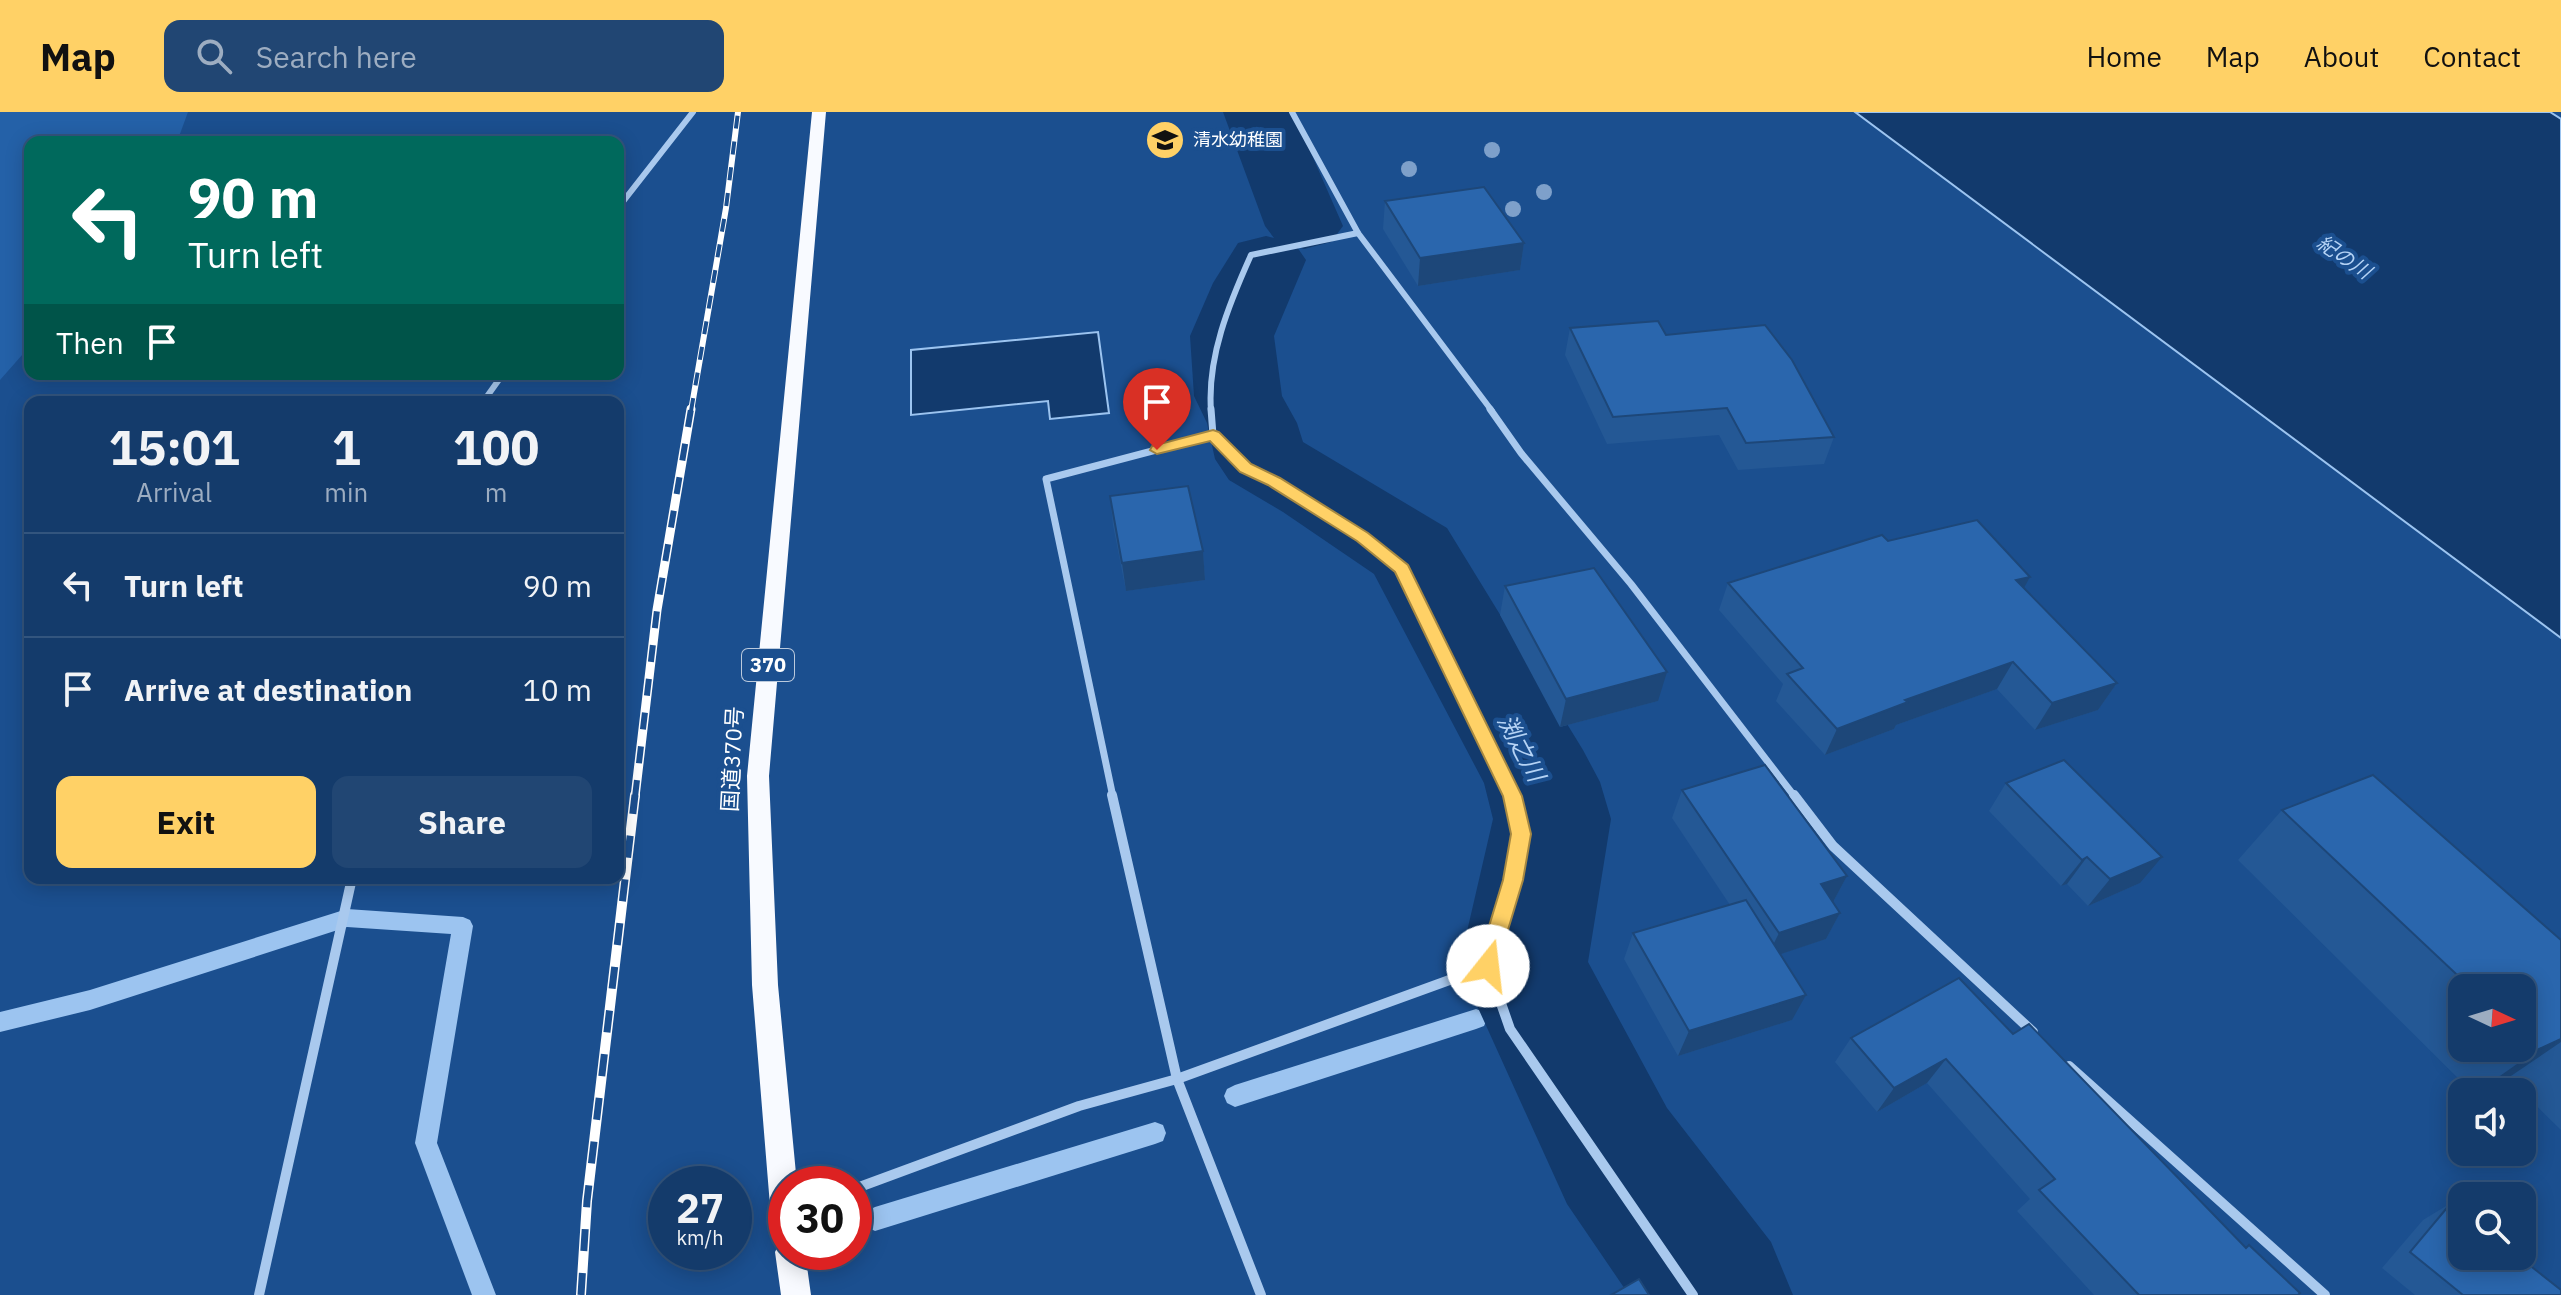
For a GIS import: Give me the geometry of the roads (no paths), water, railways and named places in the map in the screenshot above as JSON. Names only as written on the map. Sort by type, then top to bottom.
[{"type":"highway","name":"国道370号","points":[[782,1166],[765,985],[758,776],[819,112]]},
{"type":"highway","points":[[793,1270],[796,1295]]},
{"type":"street","points":[[624,200],[693,112]]},
{"type":"street","points":[[1292,112],[1358,233],[1450,352],[1521,453],[1631,584],[1833,846],[2042,1041]]},
{"type":"street","points":[[1358,233],[1251,255],[1232,297],[1209,381],[1213,435],[1245,468],[1274,481],[1362,537],[1402,569],[1513,796],[1521,834],[1513,880],[1488,966],[1510,1029],[1693,1295]]},
{"type":"street","points":[[1213,435],[1046,479],[1095,718],[1177,1079],[1261,1295]]},
{"type":"street","points":[[259,1295],[351,884]]},
{"type":"street","points":[[872,1182],[1079,1106],[1177,1079],[1488,966]]},
{"type":"street","points":[[2061,1059],[2325,1295]]},
{"type":"water","name":"紀の川","points":[[1855,112],[2550,112],[2561,119],[2561,638]]},
{"type":"water","points":[[1098,332],[1109,413],[1050,419],[1048,401],[911,415],[911,350]]},
{"type":"waterway","name":"渕之川","points":[[1258,112],[1304,226]]},
{"type":"waterway","name":"渕之川","points":[[1266,260],[1232,336],[1238,396],[1252,423],[1262,459],[1317,490],[1412,552],[1542,782],[1552,819],[1523,966],[1617,1156],[1718,1295]]},
{"type":"waterway","points":[[0,1022],[90,1000],[347,918],[463,926],[426,1143],[484,1295]]},
{"type":"waterway","points":[[1235,1096],[1476,1019]]},
{"type":"waterway","points":[[875,1219],[1155,1133]]},
{"type":"railway","points":[[691,411],[726,208],[738,112]]},
{"type":"railway","points":[[635,797],[657,610],[691,409]]},
{"type":"railway","points":[[581,1295],[587,1201],[635,795]]},
{"type":"place","name":"清水幼稚園","points":[[1165,140]]}]
